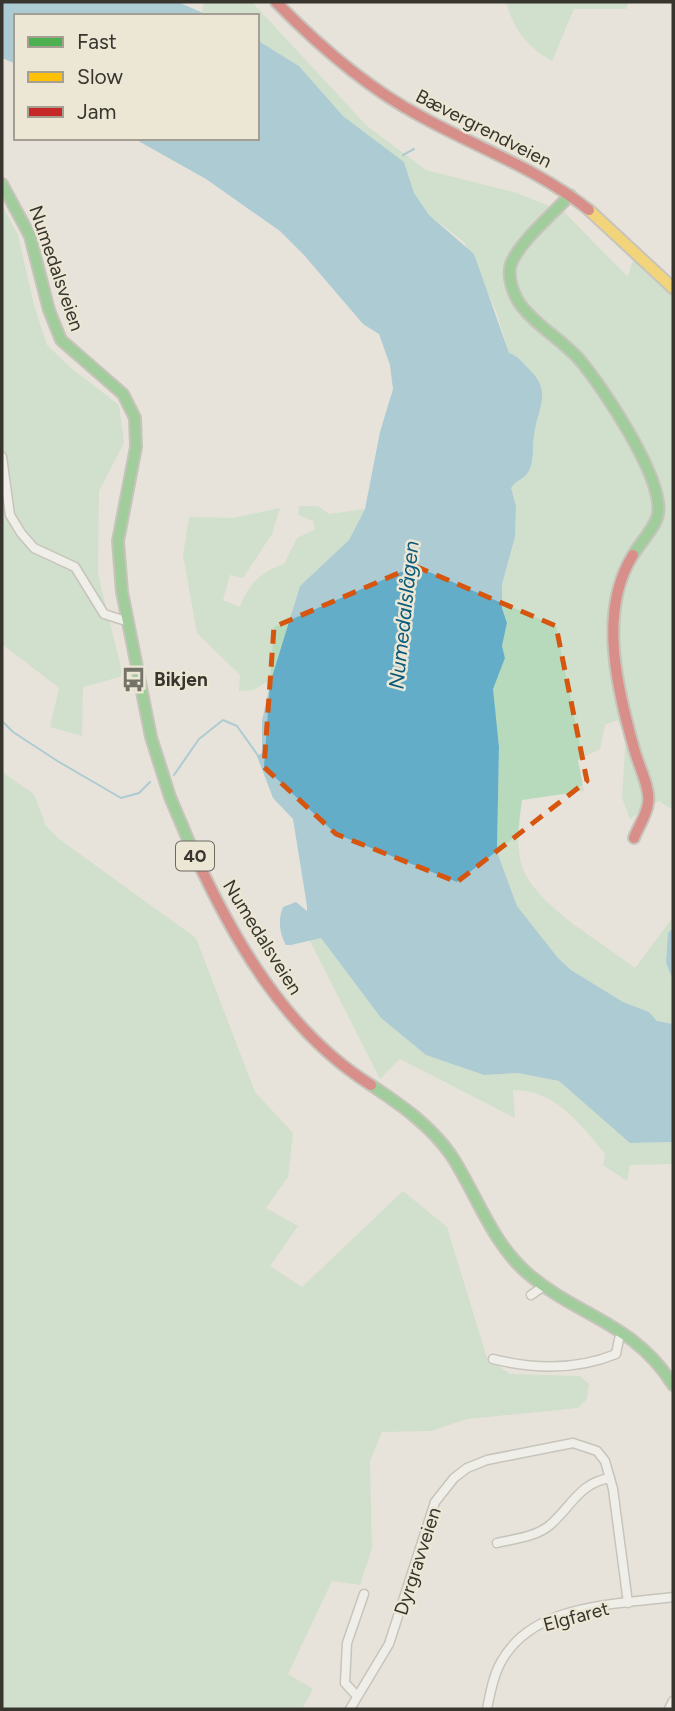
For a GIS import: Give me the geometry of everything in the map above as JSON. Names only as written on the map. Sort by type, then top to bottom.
[{"type":"main road","name":"Bævergrendveien","points":[[276,2],[312,36],[399,104],[533,171],[570,195],[628,243],[673,288]]},
{"type":"main road","name":"Numedalsveien","points":[[2,184],[28,230],[58,335],[76,357],[118,390],[134,412],[136,440],[118,538],[126,621],[141,701],[164,783],[197,862],[241,940],[286,1009],[321,1050],[405,1108],[439,1139],[465,1176],[504,1246],[523,1269],[544,1286],[640,1342],[657,1358],[673,1385]]},
{"type":"main road","points":[[570,195],[518,251],[511,264],[509,278],[520,304],[578,359],[610,399],[634,439],[657,499],[655,523],[626,566],[616,602],[615,664],[619,695],[649,802],[634,838]]},
{"type":"street","points":[[2,457],[10,515],[21,533],[34,548],[75,567],[104,614],[126,621]]},
{"type":"street","points":[[531,1295],[544,1286]]},
{"type":"street","points":[[493,1359],[517,1366],[555,1367],[616,1354],[619,1339]]},
{"type":"street","name":"Dyrgravveien","points":[[351,1709],[389,1644],[435,1502],[454,1478],[467,1468],[487,1460],[573,1443],[597,1451],[605,1461],[610,1478],[628,1603]]},
{"type":"street","points":[[497,1543],[539,1532],[549,1526],[585,1486],[610,1478]]},
{"type":"street","points":[[357,1696],[345,1683],[345,1658],[347,1643],[363,1594]]},
{"type":"street","name":"Elgfaret","points":[[487,1709],[501,1662],[517,1640],[537,1625],[583,1609],[673,1597]]},
{"type":"street","points":[[669,1709],[673,1701]]},
{"type":"highlighted area","points":[[415,566],[556,626],[587,781],[457,882],[336,834],[264,767],[274,627]]},
{"type":"green space","points":[[204,2],[252,2],[367,126],[426,170],[517,193],[564,212],[628,277],[635,253],[673,290],[673,810],[659,801],[630,819],[622,798],[626,733],[617,720],[605,725],[600,749],[578,760],[584,791],[522,800],[518,835],[523,869],[542,897],[635,968],[673,917],[673,928],[668,933],[666,963],[673,980],[673,1024],[657,1021],[649,1012],[623,1002],[571,970],[558,958],[517,906],[497,852],[499,747],[492,689],[505,658],[502,646],[507,623],[502,608],[502,583],[515,537],[516,506],[510,488],[527,474],[531,465],[542,402],[541,387],[530,370],[509,353],[496,311],[464,242],[429,215],[414,193],[404,162],[343,116],[299,66],[259,41],[259,14],[202,12]]},
{"type":"green space","points":[[506,2],[629,2],[626,9],[574,9],[552,61],[522,36]]},
{"type":"green space","points":[[2,205],[18,235],[34,305],[47,345],[71,368],[119,405],[124,443],[99,491],[98,574],[123,676],[83,687],[82,736],[50,727],[59,688],[2,644]]},
{"type":"green space","points":[[299,506],[318,506],[329,514],[365,509],[349,540],[300,586],[271,680],[253,690],[239,691],[240,675],[197,633],[183,555],[189,517],[233,518],[280,508],[272,534],[243,578],[230,575],[223,600],[240,607],[256,580],[284,564],[297,538],[315,529],[313,521],[298,515]]},
{"type":"green space","points":[[2,772],[34,794],[46,826],[59,839],[196,938],[255,1092],[293,1133],[288,1177],[266,1208],[298,1226],[270,1266],[302,1287],[403,1191],[447,1227],[487,1358],[510,1374],[580,1376],[589,1384],[587,1399],[578,1408],[467,1419],[431,1431],[382,1432],[370,1461],[372,1548],[360,1585],[332,1581],[288,1674],[313,1689],[302,1709],[2,1709]]},
{"type":"green space","points":[[321,938],[381,1018],[426,1055],[484,1075],[518,1073],[559,1081],[630,1143],[673,1142],[673,1164],[630,1165],[627,1181],[603,1165],[605,1154],[566,1111],[554,1102],[528,1091],[513,1090],[515,1118],[400,1059],[380,1079],[309,939]]},
{"type":"water","points":[[2,2],[178,2],[205,14],[14,14],[14,63],[2,58]]},
{"type":"water","name":"Numedalslågen","points":[[259,41],[299,66],[343,116],[404,162],[414,193],[429,215],[474,254],[509,353],[530,370],[541,386],[542,402],[531,465],[527,474],[511,488],[516,506],[515,537],[502,584],[502,608],[507,623],[502,646],[505,658],[493,689],[499,747],[497,852],[517,906],[558,958],[571,970],[623,1002],[649,1012],[657,1021],[673,1024],[673,1142],[630,1143],[559,1081],[518,1073],[484,1075],[426,1055],[381,1018],[321,938],[286,945],[280,926],[283,907],[296,902],[307,911],[307,906],[293,819],[273,798],[257,756],[262,753],[262,721],[271,680],[300,586],[349,540],[365,509],[380,432],[393,389],[390,365],[379,334],[363,324],[280,231],[206,179],[137,140],[259,140]]},
{"type":"water","points":[[673,928],[673,980],[666,963],[668,933]]},
{"type":"waterway","points":[[403,155],[414,149]]},
{"type":"waterway","points":[[174,775],[199,739],[223,720],[237,726],[259,757]]},
{"type":"waterway","points":[[2,721],[13,732],[59,762],[121,798],[139,793],[150,782]]},
{"type":"traffic: fast","points":[[2,184],[30,236],[49,310],[61,340],[123,394],[135,418],[136,447],[118,541],[122,592],[151,737],[170,797],[192,849]]},
{"type":"traffic: fast","points":[[570,195],[521,246],[511,264],[510,279],[515,295],[526,312],[572,352],[589,372],[616,410],[642,456],[657,498],[658,514],[651,530],[633,555]]},
{"type":"traffic: fast","points":[[371,1085],[414,1116],[443,1144],[493,1231],[526,1272],[565,1300],[623,1333],[658,1364],[673,1385]]},
{"type":"traffic: slow","points":[[589,210],[673,288]]},
{"type":"traffic: jam","points":[[276,2],[327,50],[382,93],[422,117],[529,171],[589,210]]},
{"type":"traffic: jam","points":[[633,555],[622,577],[613,627],[622,704],[648,798],[646,812],[634,838]]},
{"type":"traffic: jam","points":[[192,849],[225,916],[265,981],[313,1038],[340,1063],[371,1085]]},
{"type":"place","name":"Bikjen","points":[[134,679]]}]
